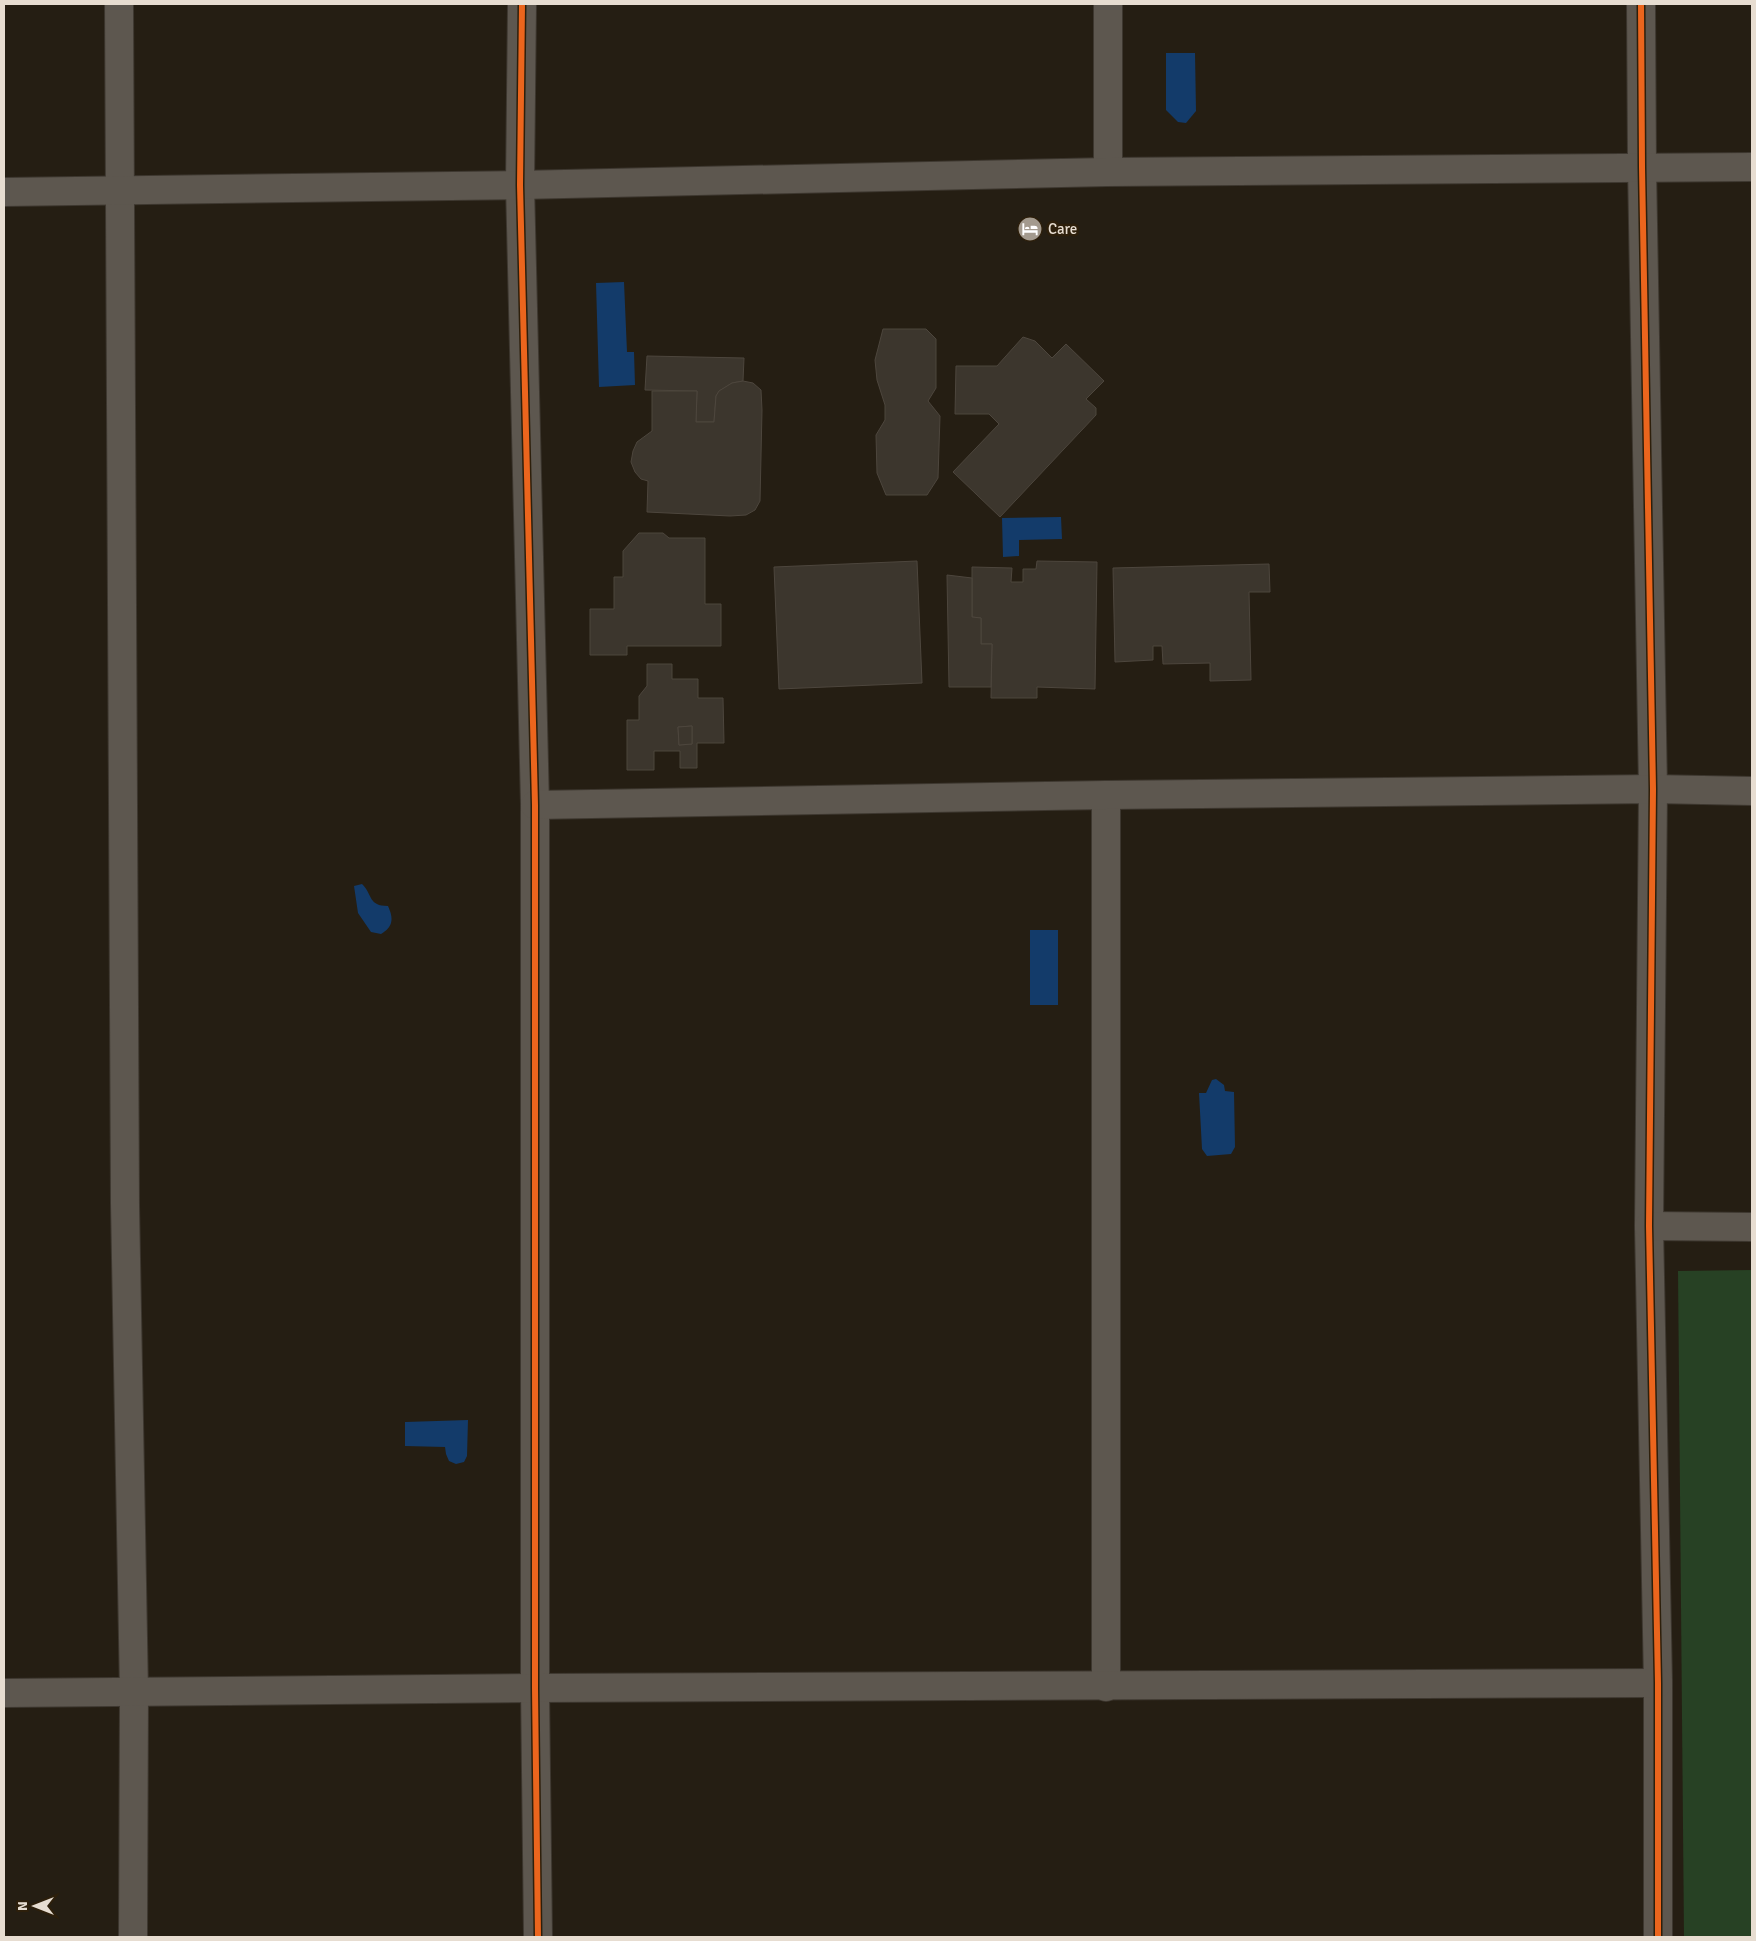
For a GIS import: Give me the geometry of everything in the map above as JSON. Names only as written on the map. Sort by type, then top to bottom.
[{"type":"street","points":[[119,4],[125,1204],[134,1692],[133,1937]]},
{"type":"street","points":[[522,4],[520,185],[535,805],[535,1688],[538,1937]]},
{"type":"street","points":[[1108,4],[1108,172]]},
{"type":"street","points":[[1641,4],[1653,789],[1649,1226],[1658,1683],[1658,1937]]},
{"type":"street","points":[[4,192],[120,192],[520,185],[1108,172],[1752,167]]},
{"type":"street","points":[[535,805],[1106,795],[1653,789],[1752,791]]},
{"type":"street","points":[[1106,795],[1106,1686]]},
{"type":"street","points":[[1649,1226],[1752,1227]]},
{"type":"street","points":[[4,1693],[535,1688],[1658,1683]]},
{"type":"green space","points":[[1752,1270],[1752,1937],[1684,1937],[1678,1271]]},
{"type":"water","points":[[1166,53],[1195,53],[1196,111],[1186,123],[1178,122],[1166,110]]},
{"type":"water","points":[[624,282],[627,352],[634,352],[635,385],[599,387],[596,283]]},
{"type":"water","points":[[1061,517],[1062,539],[1019,540],[1019,556],[1003,557],[1002,518]]},
{"type":"water","points":[[362,884],[374,902],[382,906],[388,906],[390,911],[392,919],[390,925],[381,934],[371,932],[358,913],[354,886]]},
{"type":"water","points":[[1030,930],[1058,930],[1058,1005],[1030,1005]]},
{"type":"water","points":[[1216,1079],[1224,1085],[1225,1091],[1234,1092],[1235,1147],[1231,1154],[1207,1156],[1202,1149],[1199,1093],[1206,1093],[1212,1080]]},
{"type":"water","points":[[468,1420],[467,1456],[464,1462],[456,1464],[449,1461],[445,1447],[405,1446],[405,1422]]},
{"type":"building","points":[[883,329],[926,329],[936,339],[936,388],[928,401],[940,416],[938,478],[927,495],[886,495],[877,473],[876,435],[885,420],[885,405],[877,380],[875,360]]},
{"type":"building","points":[[1023,337],[1035,341],[1052,358],[1066,344],[1104,381],[1086,399],[1096,408],[1096,415],[1000,517],[953,472],[999,424],[989,414],[955,414],[956,366],[997,366]]},
{"type":"building","points":[[647,356],[744,358],[743,381],[732,383],[719,391],[716,396],[714,422],[696,422],[697,391],[645,390]]},
{"type":"building","points":[[743,381],[753,383],[761,390],[760,501],[755,510],[746,515],[730,516],[647,512],[648,481],[641,479],[635,472],[631,462],[637,442],[652,431],[652,391],[697,391],[696,422],[714,422],[716,396],[719,391],[732,383]]},
{"type":"building","points":[[639,533],[663,533],[669,538],[705,538],[705,604],[721,604],[721,646],[627,646],[627,655],[590,655],[590,609],[614,609],[614,577],[623,577],[623,551]]},
{"type":"building","points":[[917,561],[922,683],[779,689],[774,567]]},
{"type":"building","points":[[1037,561],[1097,562],[1095,689],[1037,687],[1037,698],[991,698],[992,644],[981,644],[981,618],[972,617],[972,567],[1012,568],[1011,582],[1023,582],[1023,569],[1036,569]]},
{"type":"building","points":[[1269,564],[1270,592],[1249,592],[1251,680],[1210,681],[1210,663],[1163,664],[1162,646],[1153,646],[1153,660],[1115,662],[1113,568]]},
{"type":"building","points":[[947,575],[972,578],[972,617],[981,618],[981,644],[992,644],[991,687],[949,687]]},
{"type":"building","points":[[647,664],[672,664],[672,679],[698,679],[698,698],[723,698],[724,743],[697,743],[697,768],[680,768],[680,751],[654,751],[654,770],[627,770],[627,720],[639,720],[639,696],[647,686]],"holes":[[[692,726],[692,744],[679,745],[678,727]]]},
{"type":"building","points":[[692,726],[692,744],[679,745],[678,727]]},
{"type":"cycle path","points":[[522,4],[520,185],[535,805],[535,1688],[538,1937]]},
{"type":"cycle path","points":[[1641,4],[1653,789],[1649,1226],[1658,1683],[1658,1937]]},
{"type":"place","name":"Care","points":[[1030,229]]}]
